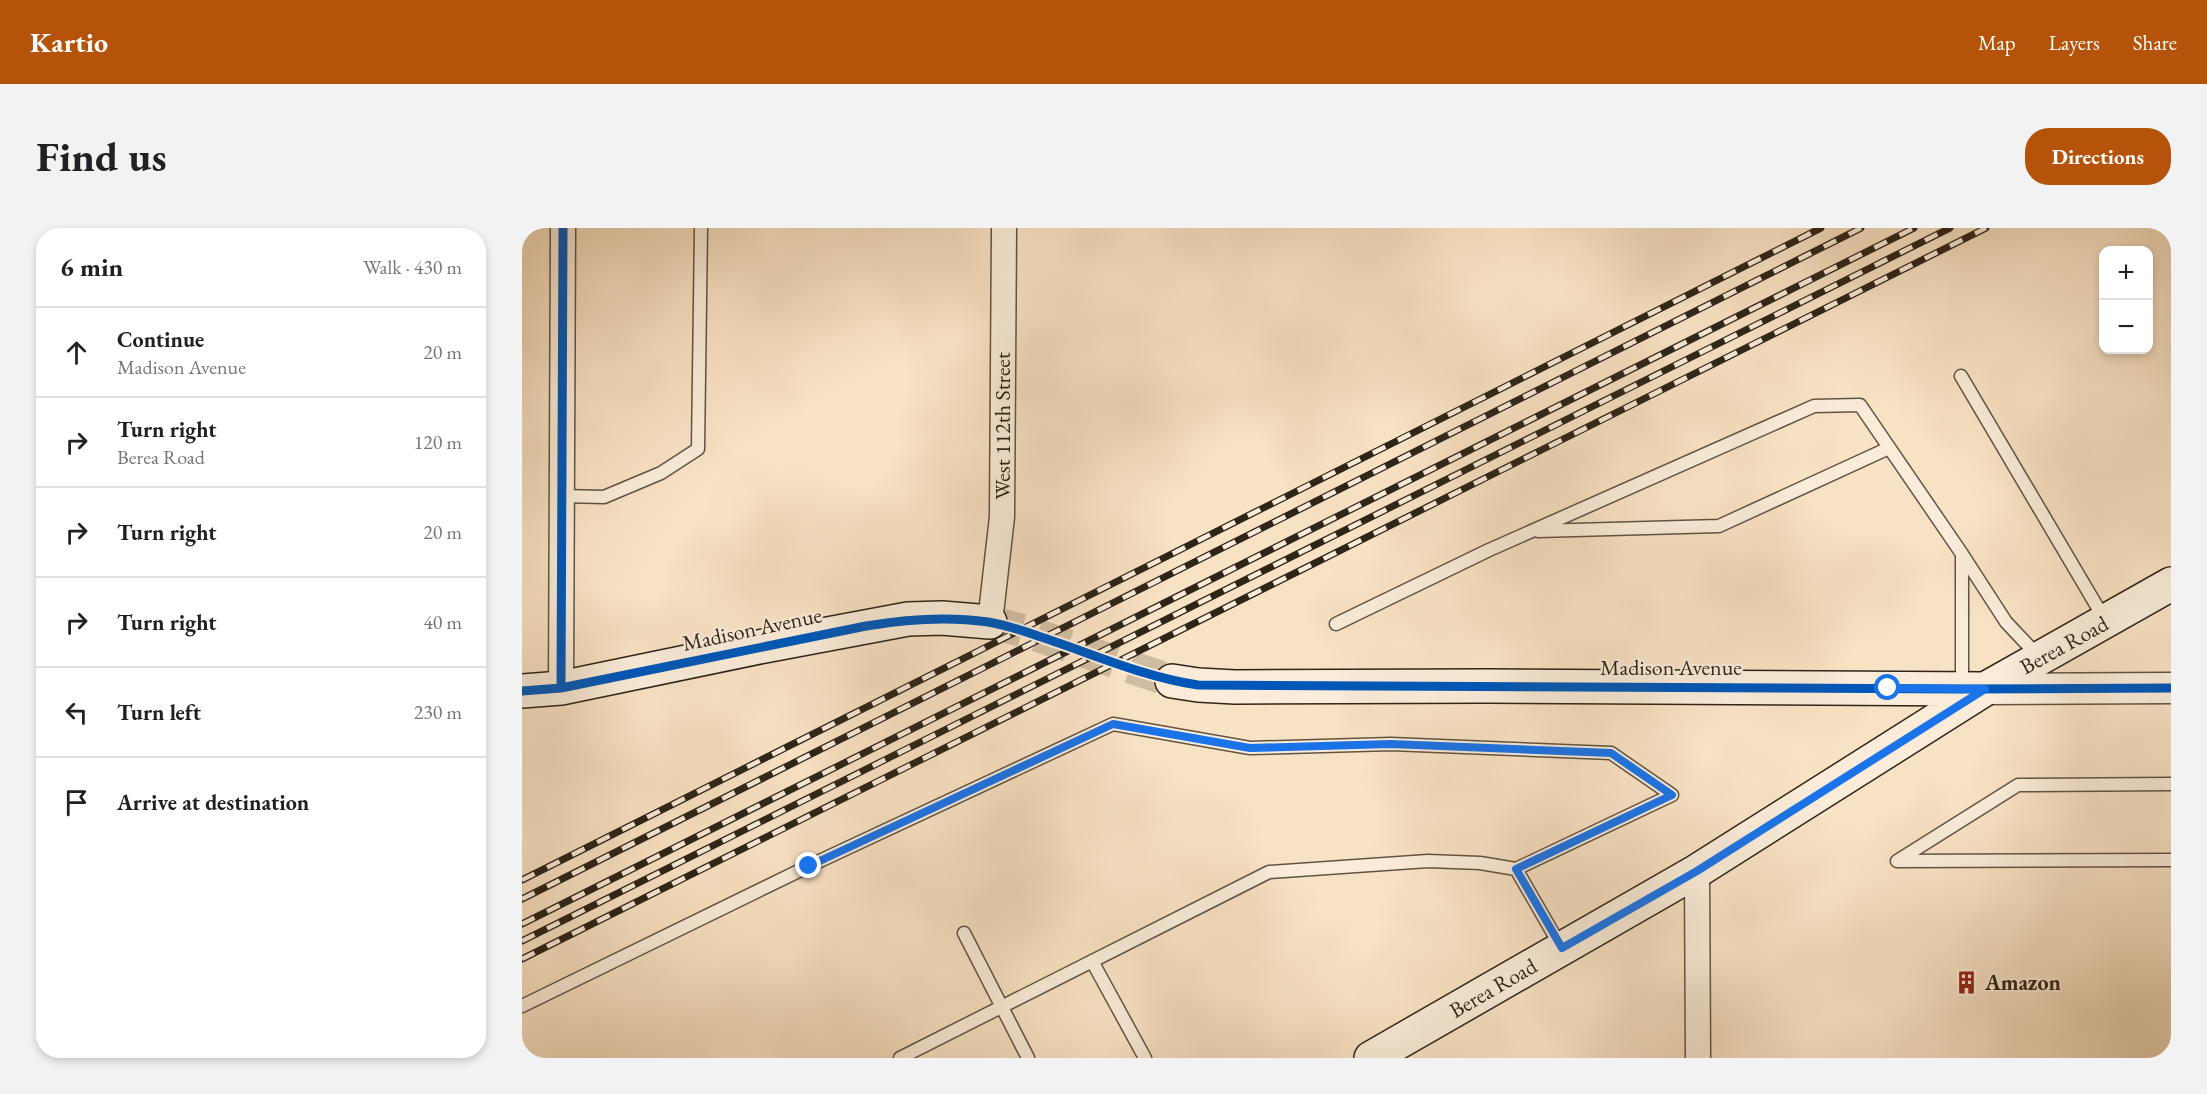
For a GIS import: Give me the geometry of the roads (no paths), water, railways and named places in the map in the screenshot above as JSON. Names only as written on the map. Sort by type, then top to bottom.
[{"type":"main road","name":"Berea Road","points":[[1371,1058],[1697,871],[1973,689],[2040,658],[2171,584]]},
{"type":"main road","name":"Madison Avenue","points":[[522,691],[561,688],[908,619],[942,618],[990,622]]},
{"type":"main road","name":"Madison Avenue","points":[[1172,681],[1235,687],[1973,689]]},
{"type":"street","points":[[561,688],[563,228]]},
{"type":"street","name":"West 112th Street","points":[[990,622],[1002,517],[1004,228]]},
{"type":"street","name":"Madison Avenue","points":[[1973,689],[2171,688]]},
{"type":"street","points":[[1697,871],[1698,1058]]},
{"type":"lane","points":[[562,496],[604,497],[660,473],[698,448],[701,228]]},
{"type":"lane","points":[[1961,376],[2105,621]]},
{"type":"lane","points":[[1336,624],[1531,531],[1814,406],[1860,405],[2006,622],[2040,658]]},
{"type":"lane","points":[[1531,531],[1719,526],[1889,448]]},
{"type":"lane","points":[[1962,554],[1973,689]]},
{"type":"lane","points":[[522,1006],[809,866],[1113,724],[1250,748],[1391,744],[1611,753],[1672,795],[1516,869],[1480,863],[1428,861],[1269,872],[900,1058]]},
{"type":"lane","points":[[2171,784],[2018,785],[1897,861],[2171,860]]},
{"type":"lane","points":[[1516,869],[1562,948]]},
{"type":"lane","points":[[964,933],[1028,1058]]},
{"type":"lane","points":[[1092,961],[1145,1058]]},
{"type":"tunnel","points":[[990,622],[1024,631],[1172,681]]},
{"type":"railway","points":[[522,880],[1821,228]]},
{"type":"railway","points":[[522,899],[1861,228]]},
{"type":"railway","points":[[522,924],[1914,228]]},
{"type":"railway","points":[[522,941],[1950,228]]},
{"type":"railway","points":[[522,959],[1986,228]]},
{"type":"place","name":"Amazon","points":[[1967,982]]}]
